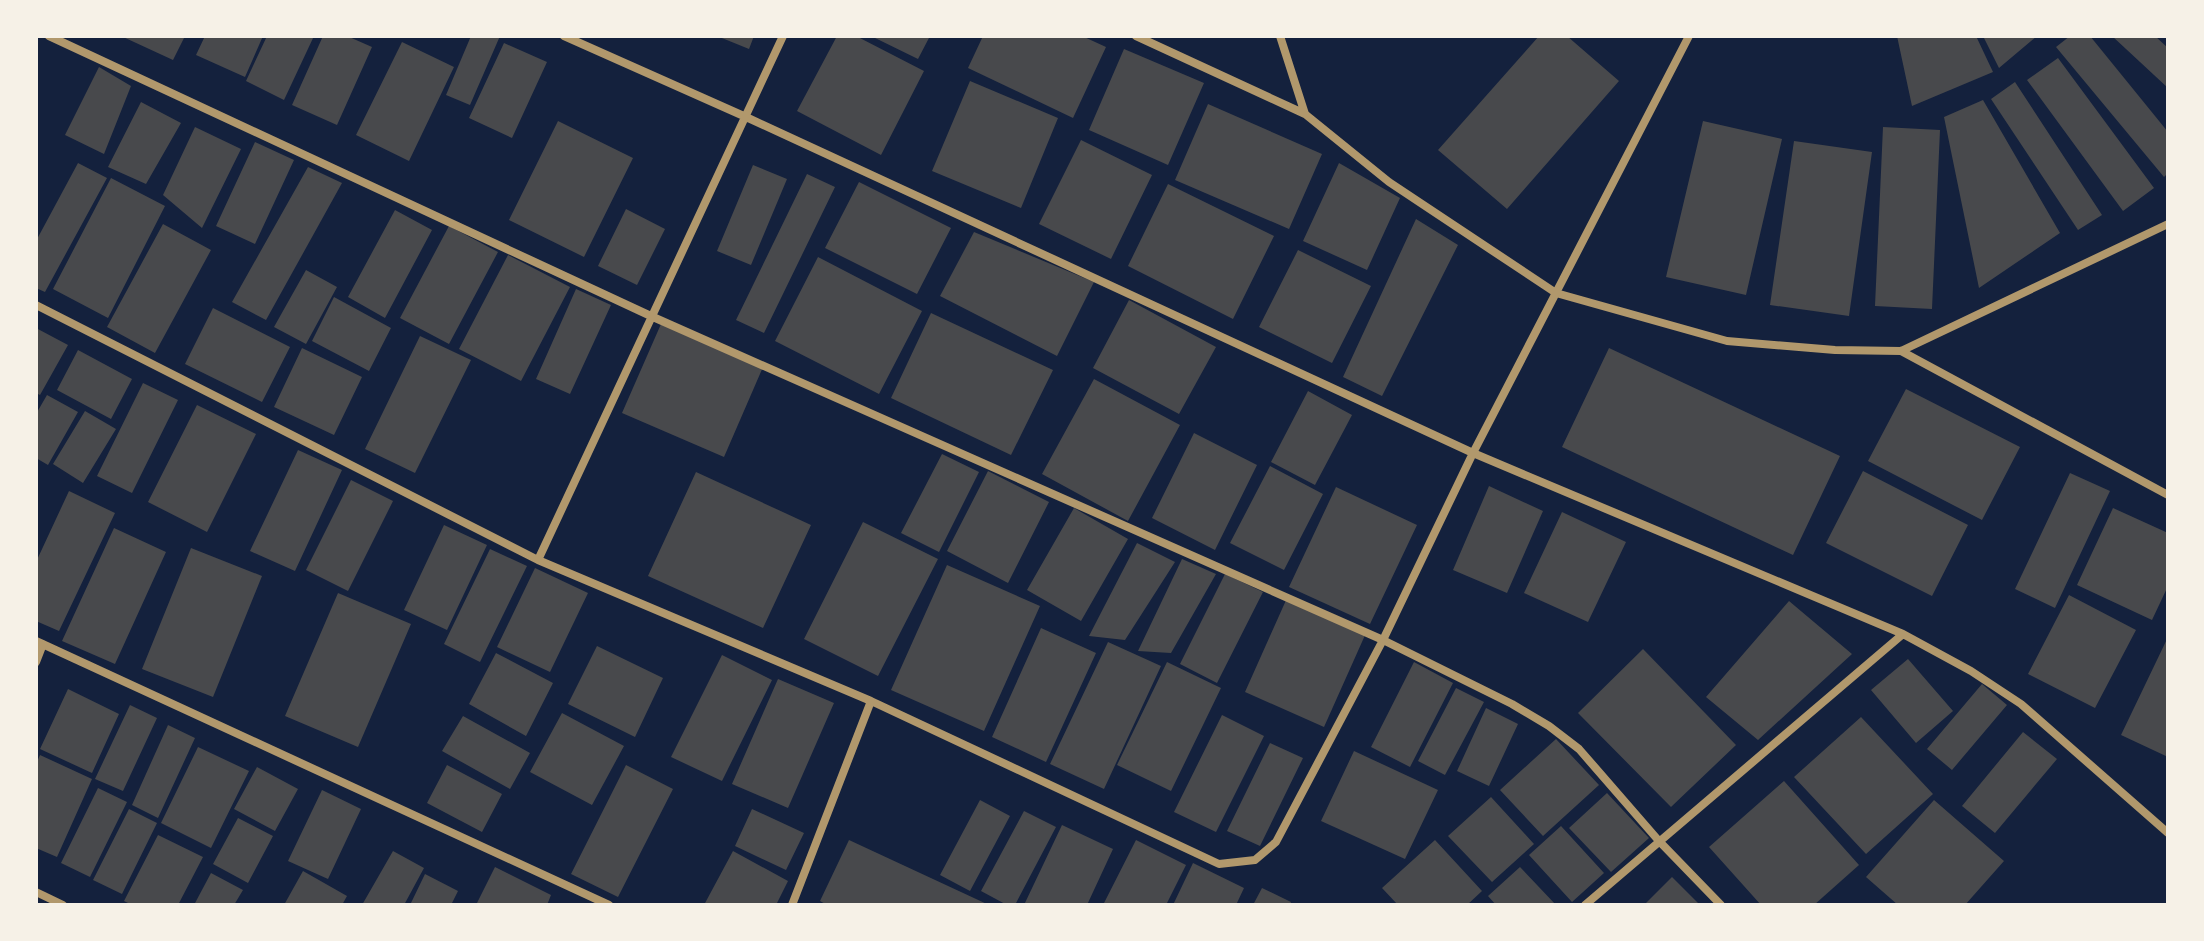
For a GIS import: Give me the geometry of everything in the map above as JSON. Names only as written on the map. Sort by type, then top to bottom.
[{"type":"street","points":[[49,36],[653,317],[1383,640],[1549,726],[1579,749],[1659,841],[1721,905]]},
{"type":"street","points":[[564,36],[1473,453],[1903,634],[1971,671],[2021,704],[2168,833]]},
{"type":"street","points":[[538,560],[783,36]]},
{"type":"street","points":[[1136,36],[1305,114],[1389,182],[1556,293],[1727,341],[1835,350],[1901,351],[2168,224]]},
{"type":"street","points":[[1280,36],[1305,114]]},
{"type":"street","points":[[36,305],[538,560],[871,701],[1219,864],[1255,860],[1276,842],[1383,640],[1473,453],[1689,36]]},
{"type":"street","points":[[1901,351],[2168,495]]},
{"type":"street","points":[[1585,905],[1903,634]]},
{"type":"street","points":[[36,662],[39,643],[609,905]]},
{"type":"street","points":[[792,905],[871,701]]},
{"type":"street","points":[[36,892],[63,905]]},
{"type":"building","points":[[121,36],[185,36],[173,60]]},
{"type":"building","points":[[205,36],[263,36],[245,77],[196,55]]},
{"type":"building","points":[[267,36],[314,36],[284,100],[246,81]]},
{"type":"building","points":[[323,36],[347,36],[372,47],[337,125],[292,105]]},
{"type":"building","points":[[471,36],[500,36],[470,105],[446,95]]},
{"type":"building","points":[[717,36],[754,36],[749,49]]},
{"type":"building","points":[[837,36],[856,36],[924,71],[881,155],[797,111]]},
{"type":"building","points":[[871,36],[930,36],[918,59]]},
{"type":"building","points":[[983,36],[1082,36],[1106,47],[1073,118],[968,68]]},
{"type":"building","points":[[1539,36],[1567,36],[1619,81],[1507,209],[1438,150]]},
{"type":"building","points":[[1897,36],[1976,36],[1993,72],[1912,106]]},
{"type":"building","points":[[1983,36],[2037,36],[1999,68]]},
{"type":"building","points":[[2070,36],[2090,36],[2168,132],[2168,173],[2164,177],[2056,47]]},
{"type":"building","points":[[2112,36],[2155,36],[2168,48],[2168,88]]},
{"type":"building","points":[[402,42],[454,67],[409,161],[356,135]]},
{"type":"building","points":[[504,43],[547,62],[512,138],[469,118]]},
{"type":"building","points":[[1124,49],[1204,83],[1168,165],[1089,130]]},
{"type":"building","points":[[2058,58],[2154,188],[2123,211],[2027,80]]},
{"type":"building","points":[[99,67],[131,86],[104,154],[65,135]]},
{"type":"building","points":[[970,81],[1058,118],[1021,208],[932,171]]},
{"type":"building","points":[[2015,82],[2102,215],[2078,230],[1991,99]]},
{"type":"building","points":[[1983,100],[2060,233],[1979,288],[1944,117]]},
{"type":"building","points":[[141,102],[181,123],[146,184],[108,167]]},
{"type":"building","points":[[1208,104],[1322,154],[1289,229],[1175,180]]},
{"type":"building","points":[[558,121],[633,158],[584,257],[509,220]]},
{"type":"building","points":[[1703,121],[1782,139],[1746,295],[1666,277]]},
{"type":"building","points":[[195,127],[241,149],[202,228],[163,195]]},
{"type":"building","points":[[1883,127],[1940,130],[1932,309],[1875,306]]},
{"type":"building","points":[[1081,140],[1152,175],[1111,259],[1039,224]]},
{"type":"building","points":[[1794,141],[1872,152],[1849,316],[1770,305]]},
{"type":"building","points":[[255,142],[294,160],[255,244],[216,226]]},
{"type":"building","points":[[78,163],[107,178],[45,292],[36,288],[36,241]]},
{"type":"building","points":[[1339,163],[1400,198],[1367,270],[1303,241]]},
{"type":"building","points":[[753,165],[787,179],[751,265],[717,251]]},
{"type":"building","points":[[308,167],[342,183],[266,320],[232,302]]},
{"type":"building","points":[[807,174],[835,187],[764,333],[736,320]]},
{"type":"building","points":[[111,178],[165,206],[108,318],[53,289]]},
{"type":"building","points":[[859,182],[951,228],[917,294],[825,248]]},
{"type":"building","points":[[1168,184],[1274,236],[1233,319],[1128,266]]},
{"type":"building","points":[[626,209],[665,229],[637,285],[598,266]]},
{"type":"building","points":[[395,210],[432,230],[385,318],[348,297]]},
{"type":"building","points":[[1416,219],[1458,245],[1382,396],[1343,377]]},
{"type":"building","points":[[163,224],[211,250],[155,353],[107,327]]},
{"type":"building","points":[[449,226],[498,252],[449,344],[400,318]]},
{"type":"building","points":[[974,232],[1094,282],[1057,356],[940,296]]},
{"type":"building","points":[[1298,250],[1371,286],[1332,363],[1259,327]]},
{"type":"building","points":[[508,255],[570,287],[521,381],[459,349]]},
{"type":"building","points":[[818,257],[922,311],[879,394],[775,341]]},
{"type":"building","points":[[306,270],[337,287],[306,344],[274,327]]},
{"type":"building","points":[[576,289],[611,305],[570,394],[536,379]]},
{"type":"building","points":[[334,297],[391,328],[369,371],[312,341]]},
{"type":"building","points":[[1129,300],[1216,347],[1179,414],[1093,368]]},
{"type":"building","points":[[213,308],[290,347],[262,402],[185,364]]},
{"type":"building","points":[[931,313],[1053,370],[1011,455],[891,398]]},
{"type":"building","points":[[661,324],[763,367],[724,457],[622,413]]},
{"type":"building","points":[[36,328],[68,345],[40,395],[36,393]]},
{"type":"building","points":[[420,336],[471,360],[415,473],[365,449]]},
{"type":"building","points":[[302,348],[362,377],[334,435],[274,407]]},
{"type":"building","points":[[1609,348],[1840,456],[1793,555],[1562,447]]},
{"type":"building","points":[[78,350],[132,379],[111,419],[57,390]]},
{"type":"building","points":[[1094,379],[1180,425],[1128,521],[1042,474]]},
{"type":"building","points":[[143,383],[178,400],[132,493],[97,476]]},
{"type":"building","points":[[1906,389],[2020,447],[1982,520],[1868,461]]},
{"type":"building","points":[[1308,391],[1352,415],[1315,485],[1271,462]]},
{"type":"building","points":[[47,395],[78,412],[48,465],[36,458],[36,414]]},
{"type":"building","points":[[197,405],[256,434],[207,532],[148,502]]},
{"type":"building","points":[[85,411],[116,429],[83,483],[53,464]]},
{"type":"building","points":[[1194,433],[1257,465],[1215,550],[1152,518]]},
{"type":"building","points":[[298,450],[342,470],[295,571],[250,551]]},
{"type":"building","points":[[942,454],[979,472],[939,552],[901,533]]},
{"type":"building","points":[[1270,466],[1323,494],[1284,570],[1230,543]]},
{"type":"building","points":[[988,471],[1049,502],[1008,583],[947,551]]},
{"type":"building","points":[[1863,471],[1968,525],[1932,596],[1826,543]]},
{"type":"building","points":[[696,472],[811,525],[763,628],[648,576]]},
{"type":"building","points":[[2070,473],[2110,491],[2055,608],[2015,589]]},
{"type":"building","points":[[351,480],[393,501],[348,591],[306,570]]},
{"type":"building","points":[[1489,486],[1543,511],[1507,593],[1453,570]]},
{"type":"building","points":[[1336,487],[1417,525],[1370,624],[1289,587]]},
{"type":"building","points":[[69,491],[115,513],[59,631],[36,621],[36,562]]},
{"type":"building","points":[[1074,508],[1128,539],[1081,621],[1027,590]]},
{"type":"building","points":[[2113,508],[2168,533],[2168,586],[2152,620],[2077,585]]},
{"type":"building","points":[[1562,512],[1626,542],[1588,622],[1524,593]]},
{"type":"building","points":[[863,522],[938,559],[878,676],[804,639]]},
{"type":"building","points":[[444,525],[487,545],[447,630],[404,610]]},
{"type":"building","points":[[114,528],[166,552],[115,664],[62,641]]},
{"type":"building","points":[[1137,543],[1175,562],[1125,640],[1089,636]]},
{"type":"building","points":[[191,548],[262,576],[213,697],[142,669]]},
{"type":"building","points":[[490,549],[527,566],[480,662],[444,644]]},
{"type":"building","points":[[1182,559],[1216,574],[1171,653],[1138,651]]},
{"type":"building","points":[[947,565],[1040,606],[984,731],[891,690]]},
{"type":"building","points":[[535,568],[588,593],[550,672],[497,647]]},
{"type":"building","points":[[1225,574],[1263,592],[1217,683],[1180,664]]},
{"type":"building","points":[[338,593],[411,624],[358,747],[285,716]]},
{"type":"building","points":[[2069,595],[2136,630],[2095,708],[2028,674]]},
{"type":"building","points":[[1287,598],[1366,633],[1324,727],[1245,692]]},
{"type":"building","points":[[1789,601],[1852,654],[1758,740],[1706,697]]},
{"type":"building","points":[[1041,628],[1096,653],[1046,762],[992,737]]},
{"type":"building","points":[[2168,637],[2168,757],[2121,735]]},
{"type":"building","points":[[1108,642],[1161,666],[1104,789],[1050,764]]},
{"type":"building","points":[[597,646],[663,678],[635,737],[568,704]]},
{"type":"building","points":[[1643,649],[1736,745],[1671,807],[1578,713]]},
{"type":"building","points":[[496,653],[553,683],[526,736],[469,704]]},
{"type":"building","points":[[722,655],[772,680],[722,781],[671,757]]},
{"type":"building","points":[[1908,659],[1953,711],[1916,743],[1871,690]]},
{"type":"building","points":[[1167,662],[1221,688],[1171,791],[1117,765]]},
{"type":"building","points":[[1414,662],[1453,683],[1410,767],[1371,747]]},
{"type":"building","points":[[778,679],[834,703],[788,808],[732,784]]},
{"type":"building","points":[[1982,684],[2007,705],[1952,770],[1927,749]]},
{"type":"building","points":[[1456,688],[1484,702],[1445,775],[1418,761]]},
{"type":"building","points":[[68,689],[119,714],[92,773],[40,749]]},
{"type":"building","points":[[130,705],[157,718],[123,791],[95,779]]},
{"type":"building","points":[[1486,708],[1518,724],[1489,786],[1457,771]]},
{"type":"building","points":[[562,713],[624,746],[592,805],[530,772]]},
{"type":"building","points":[[1222,715],[1264,736],[1216,832],[1174,812]]},
{"type":"building","points":[[463,716],[530,753],[510,789],[442,751]]},
{"type":"building","points":[[1861,717],[1933,794],[1866,854],[1794,777]]},
{"type":"building","points":[[168,725],[195,738],[158,818],[132,805]]},
{"type":"building","points":[[2023,732],[2057,759],[1995,833],[1962,806]]},
{"type":"building","points":[[1556,739],[1599,785],[1543,836],[1500,790]]},
{"type":"building","points":[[1270,743],[1303,758],[1260,846],[1227,831]]},
{"type":"building","points":[[198,747],[249,771],[211,848],[161,823]]},
{"type":"building","points":[[1354,751],[1438,790],[1405,859],[1321,821]]},
{"type":"building","points":[[40,755],[92,779],[57,857],[36,848],[36,764]]},
{"type":"building","points":[[447,765],[502,794],[482,832],[427,803]]},
{"type":"building","points":[[626,765],[673,789],[618,897],[571,874]]},
{"type":"building","points":[[257,767],[298,789],[275,831],[234,809]]},
{"type":"building","points":[[1784,781],[1859,865],[1814,905],[1761,905],[1709,847]]},
{"type":"building","points":[[98,788],[127,802],[90,877],[61,863]]},
{"type":"building","points":[[322,790],[361,809],[328,879],[288,861]]},
{"type":"building","points":[[1607,793],[1649,838],[1611,872],[1569,828]]},
{"type":"building","points":[[1491,797],[1534,844],[1492,882],[1448,836]]},
{"type":"building","points":[[980,800],[1010,816],[970,891],[940,875]]},
{"type":"building","points":[[1934,800],[2004,861],[1965,905],[1898,905],[1866,877]]},
{"type":"building","points":[[129,809],[157,823],[122,894],[93,880]]},
{"type":"building","points":[[752,809],[804,833],[786,870],[735,846]]},
{"type":"building","points":[[1024,811],[1056,827],[1015,905],[1007,905],[981,891]]},
{"type":"building","points":[[238,818],[273,836],[248,883],[213,864]]},
{"type":"building","points":[[1062,825],[1113,849],[1087,905],[1024,905]]},
{"type":"building","points":[[1561,826],[1604,873],[1572,902],[1529,855]]},
{"type":"building","points":[[158,835],[203,857],[178,905],[132,905],[124,901]]},
{"type":"building","points":[[849,840],[989,905],[827,905],[820,901]]},
{"type":"building","points":[[1136,840],[1186,865],[1166,905],[1103,905]]},
{"type":"building","points":[[1435,840],[1482,891],[1467,905],[1398,905],[1382,888]]},
{"type":"building","points":[[393,851],[424,868],[404,905],[362,905]]},
{"type":"building","points":[[733,851],[788,881],[776,905],[704,905]]},
{"type":"building","points":[[1193,863],[1244,888],[1236,905],[1173,905]]},
{"type":"building","points":[[495,867],[551,895],[547,905],[476,905]]},
{"type":"building","points":[[1520,867],[1556,905],[1496,905],[1488,896]]},
{"type":"building","points":[[303,871],[347,896],[342,905],[284,905]]},
{"type":"building","points":[[211,873],[243,890],[234,905],[194,905]]},
{"type":"building","points":[[425,874],[458,891],[451,905],[410,905]]},
{"type":"building","points":[[1672,877],[1700,905],[1644,905]]},
{"type":"building","points":[[1262,888],[1291,902],[1290,905],[1253,905]]}]
